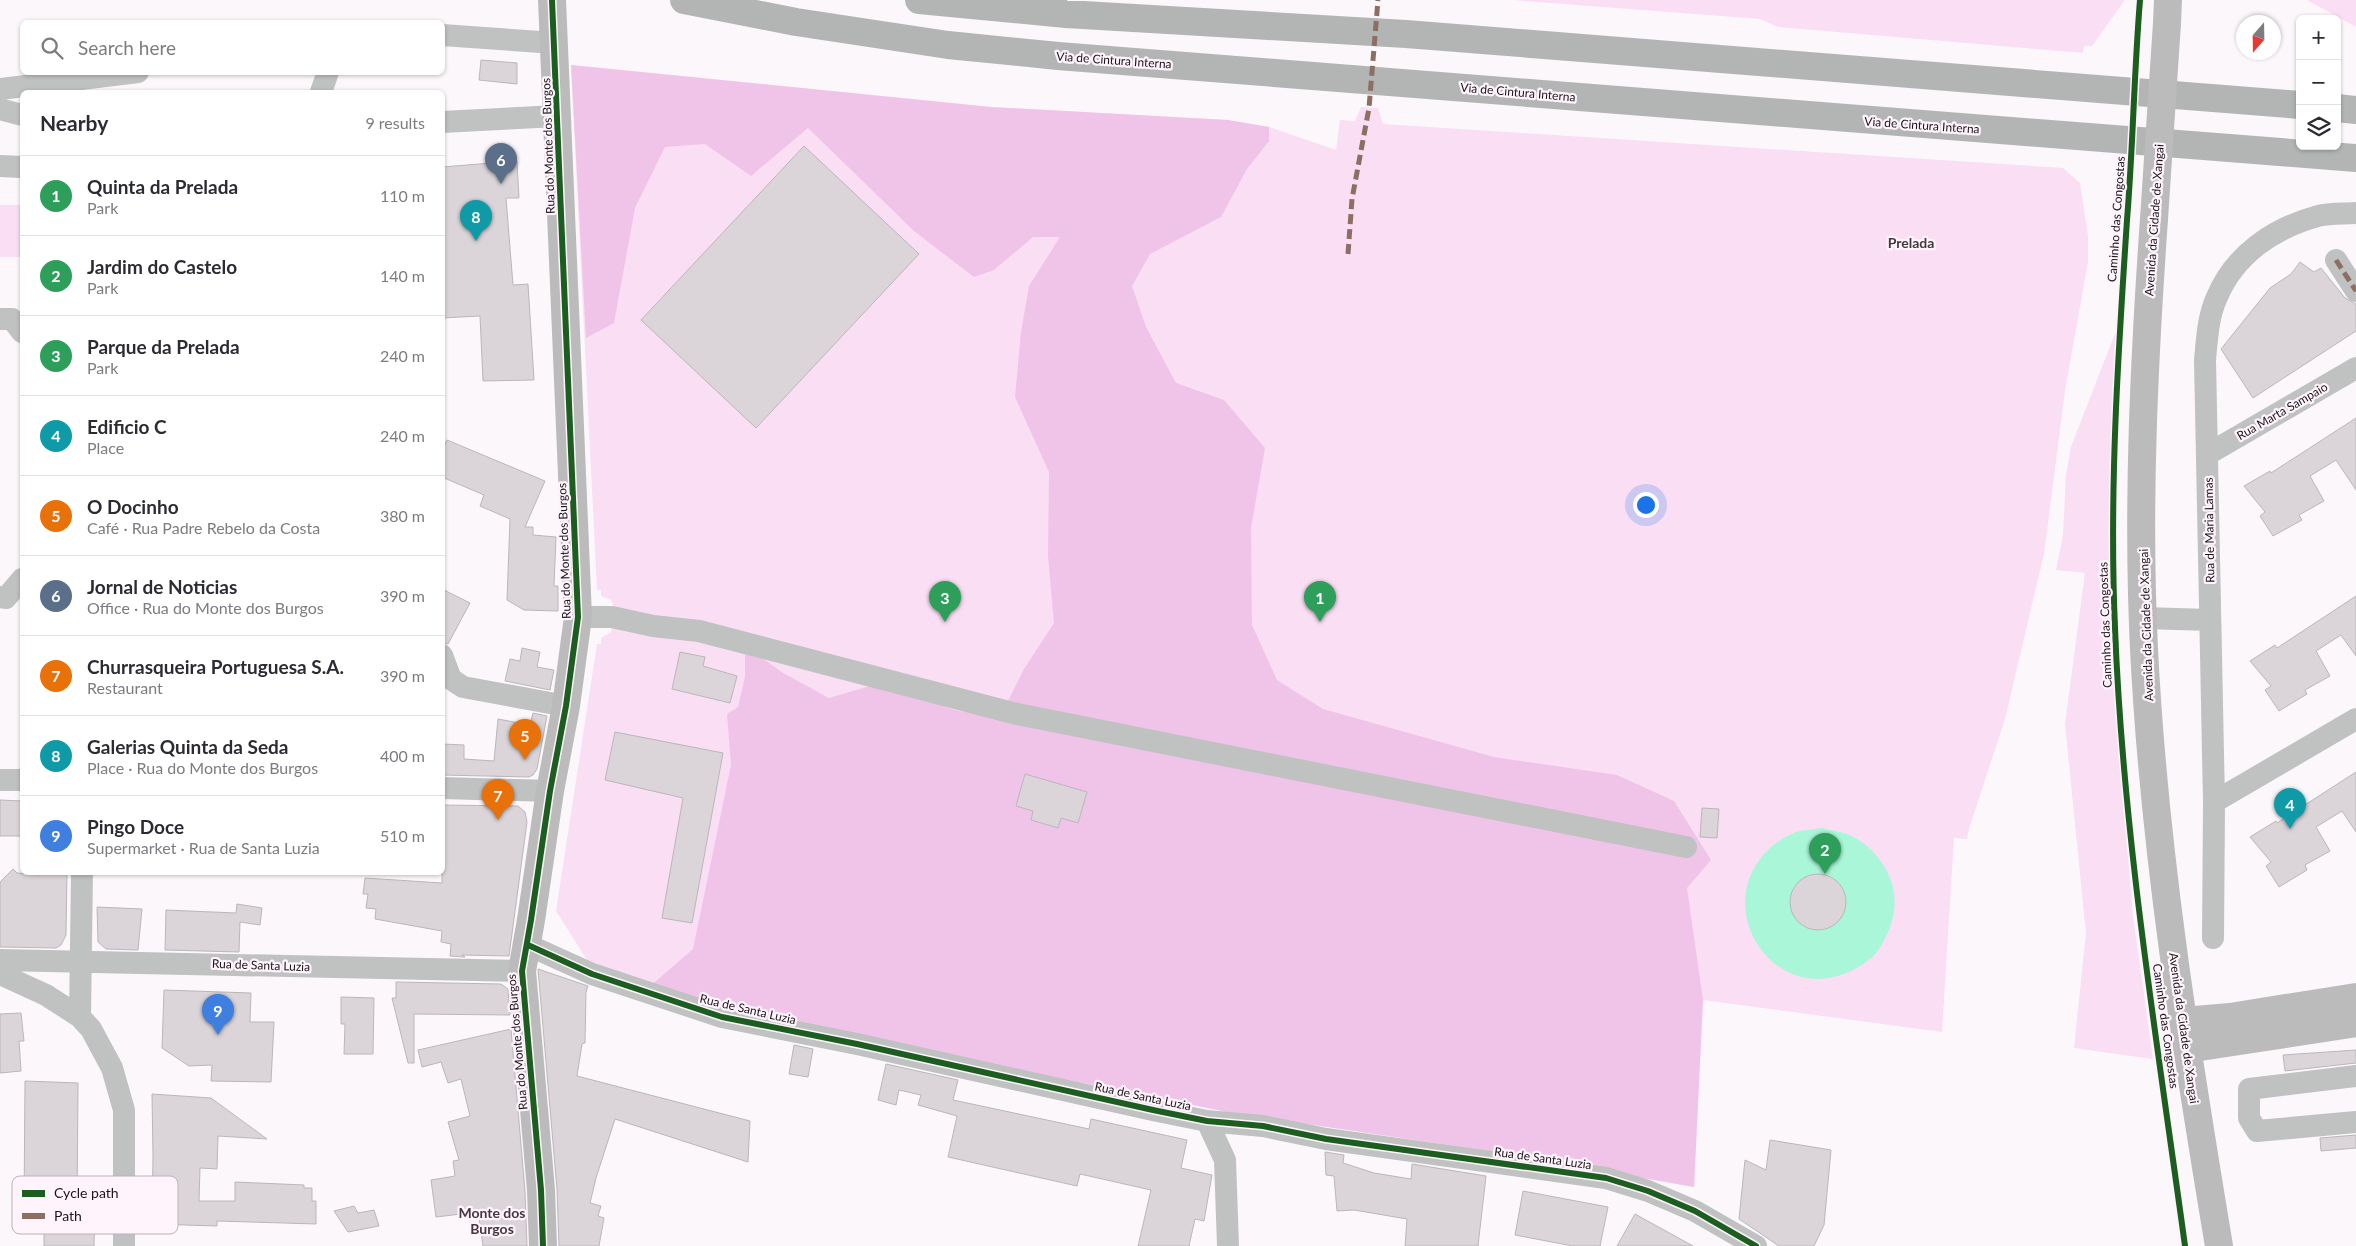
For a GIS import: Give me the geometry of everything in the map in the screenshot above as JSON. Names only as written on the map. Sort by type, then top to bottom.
[{"type":"highway","name":"Via de Cintura Interna","points":[[684,0],[796,22],[948,45],[1058,56],[2356,158]]},
{"type":"highway","points":[[920,0],[1066,14],[1406,34],[2296,105]]},
{"type":"highway","points":[[1026,0],[1066,14]]},
{"type":"highway","points":[[2341,108],[2356,110]]},
{"type":"main road","name":"Rua do Monte dos Burgos","points":[[543,1246],[525,958],[550,791],[566,706],[578,617],[552,0]]},
{"type":"main road","name":"Avenida da Cidade de Xangai","points":[[2168,11],[2143,426],[2143,618],[2166,892],[2187,1049],[2219,1246]]},
{"type":"main road","points":[[2183,1021],[2230,1016],[2356,997]]},
{"type":"main road","points":[[2187,1049],[2356,1023]]},
{"type":"street","points":[[445,35],[555,43]]},
{"type":"street","points":[[0,89],[114,75]]},
{"type":"street","points":[[322,90],[327,75]]},
{"type":"street","points":[[0,109],[20,114]]},
{"type":"street","points":[[445,122],[558,116]]},
{"type":"street","points":[[0,166],[20,167]]},
{"type":"street","name":"Rua de Maria Lamas","points":[[2213,938],[2214,802],[2205,360],[2208,328],[2216,298],[2225,281],[2255,245],[2276,232],[2319,216],[2356,213]]},
{"type":"street","points":[[2336,260],[2356,291]]},
{"type":"street","points":[[0,319],[12,319],[20,329]]},
{"type":"street","name":"Rua Marta Sampaio","points":[[2208,454],[2356,368]]},
{"type":"street","points":[[0,598],[6,598],[20,581]]},
{"type":"street","points":[[578,617],[612,617],[653,626],[699,631],[1017,714],[1686,847]]},
{"type":"street","points":[[2143,618],[2210,620]]},
{"type":"street","points":[[445,663],[451,679],[463,687],[566,706]]},
{"type":"street","points":[[2214,802],[2356,719]]},
{"type":"street","points":[[0,780],[20,780]]},
{"type":"street","points":[[445,788],[550,791]]},
{"type":"street","points":[[80,1017],[82,875]]},
{"type":"street","name":"Rua de Santa Luzia","points":[[0,960],[525,958],[592,974],[722,1016],[1207,1121],[1263,1126],[1326,1139],[1606,1178],[1648,1191],[1695,1211],[1756,1246]]},
{"type":"street","points":[[0,974],[46,995],[80,1017],[91,1029],[112,1068],[124,1110],[124,1176]]},
{"type":"street","points":[[2356,1076],[2249,1089],[2249,1118],[2257,1131],[2356,1122]]},
{"type":"street","points":[[1207,1121],[1225,1160],[1228,1246]]},
{"type":"shaded area","points":[[1512,0],[2125,0],[2092,46],[2084,46],[2083,53],[1778,27],[1760,19]]},
{"type":"shaded area","points":[[2307,0],[2356,0],[2356,27],[2341,19],[2341,15],[2334,15]]},
{"type":"shaded area","points":[[571,65],[991,107],[1228,120],[1269,127],[1336,150],[1340,120],[1355,121],[1361,107],[1378,108],[1383,124],[2063,168],[2080,183],[2088,236],[2088,262],[2065,391],[2044,554],[2005,719],[1967,839],[1954,838],[1942,1032],[1703,1000],[1694,1187],[1496,1152],[1227,1112],[1018,1069],[594,971],[556,911],[597,644],[601,644],[601,638],[611,632],[614,608],[611,600],[601,596],[601,590],[597,590]]},
{"type":"shaded area","points":[[571,65],[991,107],[1228,120],[1269,127],[1269,141],[1247,169],[1221,217],[1150,254],[1132,286],[1146,327],[1176,383],[1224,400],[1265,448],[1251,528],[1252,625],[1277,680],[1323,709],[1494,757],[1617,775],[1674,801],[1711,860],[1687,888],[1703,1000],[1694,1187],[1496,1152],[1227,1112],[728,1012],[648,988],[693,949],[731,765],[727,714],[738,707],[745,677],[745,646],[783,673],[829,698],[877,684],[958,711],[995,715],[1005,707],[1024,669],[1054,623],[1048,556],[1049,472],[1015,397],[1021,332],[1029,286],[1060,237],[1033,237],[994,270],[974,277],[914,231],[808,128],[751,176],[705,144],[665,147],[635,208],[614,323],[586,338]]},
{"type":"shaded area","points":[[0,205],[20,205],[20,257],[0,257]]},
{"type":"shaded area","points":[[2116,331],[2111,661],[2133,916],[2153,1059],[2074,1048],[2086,933],[2065,724],[2085,573],[2056,570],[2063,535],[2066,475],[2071,447]]},
{"type":"shaded area","points":[[1822,828],[1844,833],[1866,845],[1875,854],[1889,875],[1895,898],[1890,926],[1873,957],[1851,971],[1819,979],[1795,975],[1774,963],[1758,945],[1748,922],[1745,898],[1751,874],[1767,851],[1782,839],[1796,832]],"holes":[[[1816,874],[1823,875],[1839,885],[1843,890],[1846,903],[1842,916],[1836,922],[1829,927],[1817,930],[1806,927],[1797,920],[1792,911],[1791,900],[1794,889],[1802,880]]]},
{"type":"building","points":[[481,60],[517,63],[517,84],[479,80]]},
{"type":"building","points":[[804,146],[919,254],[756,428],[641,320]]},
{"type":"building","points":[[517,161],[519,198],[506,198],[513,285],[528,284],[534,380],[483,381],[480,316],[445,318],[445,167]]},
{"type":"building","points":[[2300,262],[2314,272],[2321,268],[2345,298],[2356,304],[2356,331],[2253,398],[2221,349],[2270,288],[2291,274]]},
{"type":"building","points":[[2356,418],[2356,490],[2336,460],[2310,476],[2324,501],[2299,515],[2302,520],[2273,536],[2260,516],[2265,512],[2244,486],[2270,471],[2271,473]]},
{"type":"building","points":[[447,440],[545,481],[525,527],[533,527],[533,535],[556,537],[554,586],[558,586],[558,611],[524,610],[507,600],[510,519],[480,506],[484,495],[445,478],[445,444]]},
{"type":"building","points":[[445,590],[470,603],[448,644],[445,643]]},
{"type":"building","points":[[2356,596],[2356,656],[2341,635],[2316,651],[2330,676],[2305,690],[2307,694],[2279,711],[2265,690],[2271,686],[2250,661],[2275,645],[2277,648]]},
{"type":"building","points":[[522,648],[540,652],[537,667],[554,670],[550,690],[505,681],[510,659],[520,661]]},
{"type":"building","points":[[680,652],[705,657],[703,666],[737,676],[730,703],[672,689]]},
{"type":"building","points":[[533,713],[547,716],[537,769],[533,775],[529,777],[445,775],[445,744],[464,745],[464,759],[494,761],[498,719],[530,725]]},
{"type":"building","points":[[615,732],[723,753],[692,923],[662,918],[683,798],[605,780]]},
{"type":"building","points":[[2356,772],[2356,832],[2342,811],[2316,827],[2330,851],[2305,865],[2307,870],[2279,887],[2266,866],[2271,862],[2250,837],[2276,821],[2277,823]]},
{"type":"building","points":[[1025,774],[1087,792],[1078,823],[1061,818],[1058,828],[1031,820],[1033,811],[1016,806]]},
{"type":"building","points":[[0,800],[20,801],[20,836],[0,836]]},
{"type":"building","points":[[445,805],[518,806],[525,812],[527,822],[509,956],[450,956],[451,944],[441,942],[442,931],[375,919],[376,909],[366,908],[368,894],[363,894],[365,878],[442,883],[442,875],[445,875]]},
{"type":"building","points":[[1702,808],[1719,809],[1717,838],[1700,837]]},
{"type":"building","points":[[13,869],[20,875],[67,875],[66,935],[61,945],[56,948],[0,947],[0,882]]},
{"type":"building","points":[[1818,874],[1829,876],[1838,882],[1844,891],[1846,902],[1844,913],[1838,922],[1829,928],[1818,930],[1807,928],[1798,922],[1792,913],[1790,902],[1792,891],[1798,882],[1807,876]]},
{"type":"building","points":[[237,904],[262,908],[260,925],[240,922],[239,952],[165,950],[166,910],[236,913]]},
{"type":"building","points":[[97,907],[142,909],[138,950],[106,949],[98,942]]},
{"type":"building","points":[[538,969],[588,986],[586,992],[585,1043],[582,1044],[577,1076],[750,1121],[748,1162],[615,1119],[590,1203],[601,1206],[598,1216],[604,1218],[599,1246],[559,1246],[557,1189]]},
{"type":"building","points":[[396,982],[501,984],[508,989],[510,1015],[414,1014],[414,1063],[408,1063],[392,998],[396,998]]},
{"type":"building","points":[[164,990],[251,993],[250,1022],[274,1022],[271,1082],[211,1081],[212,1065],[189,1066],[162,1048]]},
{"type":"building","points":[[341,997],[374,998],[373,1054],[344,1054],[345,1024],[341,1024]]},
{"type":"building","points":[[21,1013],[24,1041],[19,1041],[21,1071],[0,1073],[0,1014]]},
{"type":"building","points":[[511,1029],[525,1191],[527,1246],[483,1246],[478,1212],[436,1217],[431,1180],[455,1176],[453,1161],[459,1160],[448,1122],[470,1116],[461,1079],[448,1083],[441,1062],[422,1067],[418,1050]]},
{"type":"building","points":[[794,1045],[813,1049],[808,1077],[789,1074]]},
{"type":"building","points":[[2356,1050],[2356,1063],[2285,1071],[2283,1055]]},
{"type":"building","points":[[886,1064],[958,1080],[953,1100],[1089,1129],[1091,1119],[1187,1140],[1181,1168],[1212,1175],[1204,1221],[1195,1219],[1189,1246],[1138,1246],[1151,1190],[1080,1174],[1077,1186],[948,1157],[957,1116],[918,1105],[921,1095],[899,1090],[896,1105],[878,1100]]},
{"type":"building","points":[[25,1081],[78,1083],[77,1176],[24,1176]]},
{"type":"building","points":[[152,1094],[211,1098],[267,1139],[218,1136],[217,1169],[200,1168],[199,1201],[235,1201],[235,1182],[304,1185],[304,1188],[312,1188],[312,1201],[316,1201],[316,1224],[217,1221],[217,1226],[178,1225],[178,1176],[153,1176]]},
{"type":"building","points":[[2356,1135],[2356,1148],[2321,1151],[2320,1138]]},
{"type":"building","points":[[1770,1140],[1831,1150],[1824,1225],[1814,1246],[1779,1246],[1739,1219],[1745,1160],[1766,1170]]},
{"type":"building","points":[[1325,1152],[1344,1155],[1343,1163],[1374,1173],[1411,1179],[1412,1164],[1486,1176],[1478,1246],[1405,1246],[1407,1219],[1354,1210],[1337,1211],[1334,1176],[1326,1175]]},
{"type":"building","points":[[1523,1191],[1608,1207],[1600,1246],[1573,1246],[1515,1235]]},
{"type":"building","points":[[354,1206],[358,1213],[374,1210],[379,1226],[348,1232],[334,1211]]},
{"type":"building","points":[[1635,1214],[1693,1246],[1617,1246]]},
{"type":"building","points":[[44,1234],[94,1234],[94,1246],[44,1246]]},
{"type":"marked path","points":[[1348,254],[1352,199],[1369,108],[1378,0]]},
{"type":"marked path","points":[[2336,260],[2356,291]]},
{"type":"cycle path","points":[[543,1246],[541,1190],[522,971],[550,791],[566,706],[578,617],[552,0]]},
{"type":"cycle path","name":"Caminho das Congostas","points":[[2140,0],[2115,424],[2113,577],[2119,706],[2133,861],[2185,1246]]},
{"type":"cycle path","points":[[528,945],[592,974],[722,1017],[857,1044],[1207,1121],[1263,1126],[1326,1139],[1606,1178],[1648,1191],[1695,1211],[1756,1246]]},
{"type":"place","name":"Jornal de Noticias","points":[[501,184]]},
{"type":"place","name":"Galerias Quinta da Seda","points":[[476,241]]},
{"type":"place","name":"Parque da Prelada","points":[[945,622]]},
{"type":"place","name":"Quinta da Prelada","points":[[1320,622]]},
{"type":"place","name":"O Docinho","points":[[525,760]]},
{"type":"place","name":"Churrasqueira Portuguesa S.A.","points":[[498,820]]},
{"type":"place","name":"Edificio C","points":[[2290,829]]},
{"type":"place","name":"Jardim do Castelo","points":[[1825,874]]},
{"type":"place","name":"Pingo Doce","points":[[218,1035]]},
{"type":"district","name":"Prelada","points":[[1911,242]]},
{"type":"district","name":"Monte dos Burgos","points":[[492,1220]]}]
